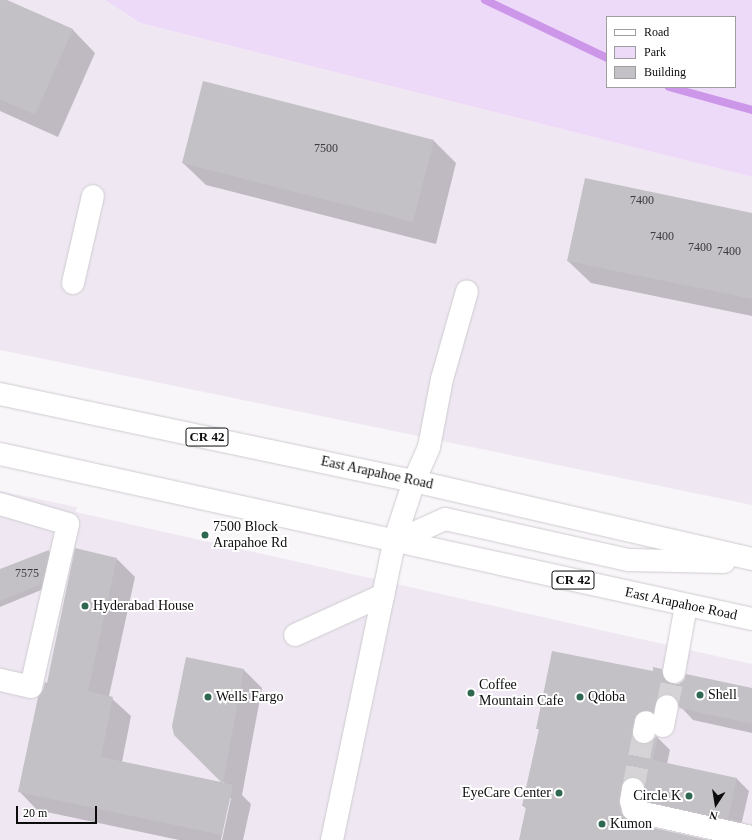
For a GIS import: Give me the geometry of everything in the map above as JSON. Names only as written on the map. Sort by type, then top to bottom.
[{"type":"main road","points":[[73,283],[93,196]]},
{"type":"main road","points":[[332,840],[394,542],[414,480],[429,447],[442,379],[467,291]]},
{"type":"main road","name":"East Arapahoe Road","points":[[0,394],[414,480],[752,559]]},
{"type":"main road","name":"East Arapahoe Road","points":[[0,454],[394,542],[752,619]]},
{"type":"main road","points":[[0,504],[68,524],[31,687],[0,680]]},
{"type":"main road","points":[[394,542],[444,519],[629,560],[752,562]]},
{"type":"main road","points":[[295,635],[383,595]]},
{"type":"main road","points":[[674,672],[686,605]]},
{"type":"main road","points":[[633,789],[631,801],[633,809],[639,812],[752,837]]},
{"type":"shaded area","points":[[0,0],[105,0],[140,23],[752,177],[752,505],[0,350]]},
{"type":"shaded area","points":[[0,491],[77,507],[76,512],[752,664],[752,840],[0,840]]},
{"type":"green space","points":[[105,0],[752,0],[752,177],[140,23]]},
{"type":"building","points":[[0,0],[7,0],[73,29],[35,115],[0,99]]},
{"type":"building","points":[[203,81],[434,140],[413,222],[182,163]]},
{"type":"building","points":[[585,178],[752,213],[752,299],[567,261]]},
{"type":"building","points":[[75,548],[117,558],[88,691],[113,697],[101,757],[221,782],[174,735],[172,726],[186,657],[244,669],[223,783],[233,785],[222,835],[18,792],[38,697],[43,690],[45,682],[47,683]]},
{"type":"building","points":[[49,550],[42,584],[0,601],[0,569]]},
{"type":"building","points":[[552,651],[653,671],[653,667],[662,669],[662,677],[666,682],[671,684],[679,684],[684,680],[686,674],[752,688],[752,724],[679,708],[679,702],[676,697],[669,694],[663,694],[657,698],[653,712],[642,710],[636,714],[634,720],[632,736],[636,742],[648,744],[653,741],[656,736],[658,737],[653,760],[737,778],[728,819],[644,800],[645,784],[641,779],[628,777],[623,781],[621,787],[619,804],[623,817],[636,824],[708,840],[519,840],[526,807],[522,806],[539,729],[536,729]]},
{"type":"waterway","points":[[485,0],[606,58]]},
{"type":"waterway","points":[[673,88],[752,110]]},
{"type":"tunnel","points":[[667,706],[674,672]]},
{"type":"tunnel","points":[[633,789],[644,732]]},
{"type":"place","name":"7500 Block Arapahoe Rd","points":[[205,535]]},
{"type":"place","name":"Hyderabad House","points":[[85,606]]},
{"type":"place","name":"Coffee Mountain Cafe","points":[[471,693]]},
{"type":"place","name":"Shell","points":[[700,695]]},
{"type":"place","name":"Wells Fargo","points":[[208,697]]},
{"type":"place","name":"Qdoba","points":[[580,697]]},
{"type":"place","name":"EyeCare Center","points":[[559,793]]},
{"type":"place","name":"Circle K","points":[[689,796]]},
{"type":"place","name":"Kumon","points":[[602,824]]}]
